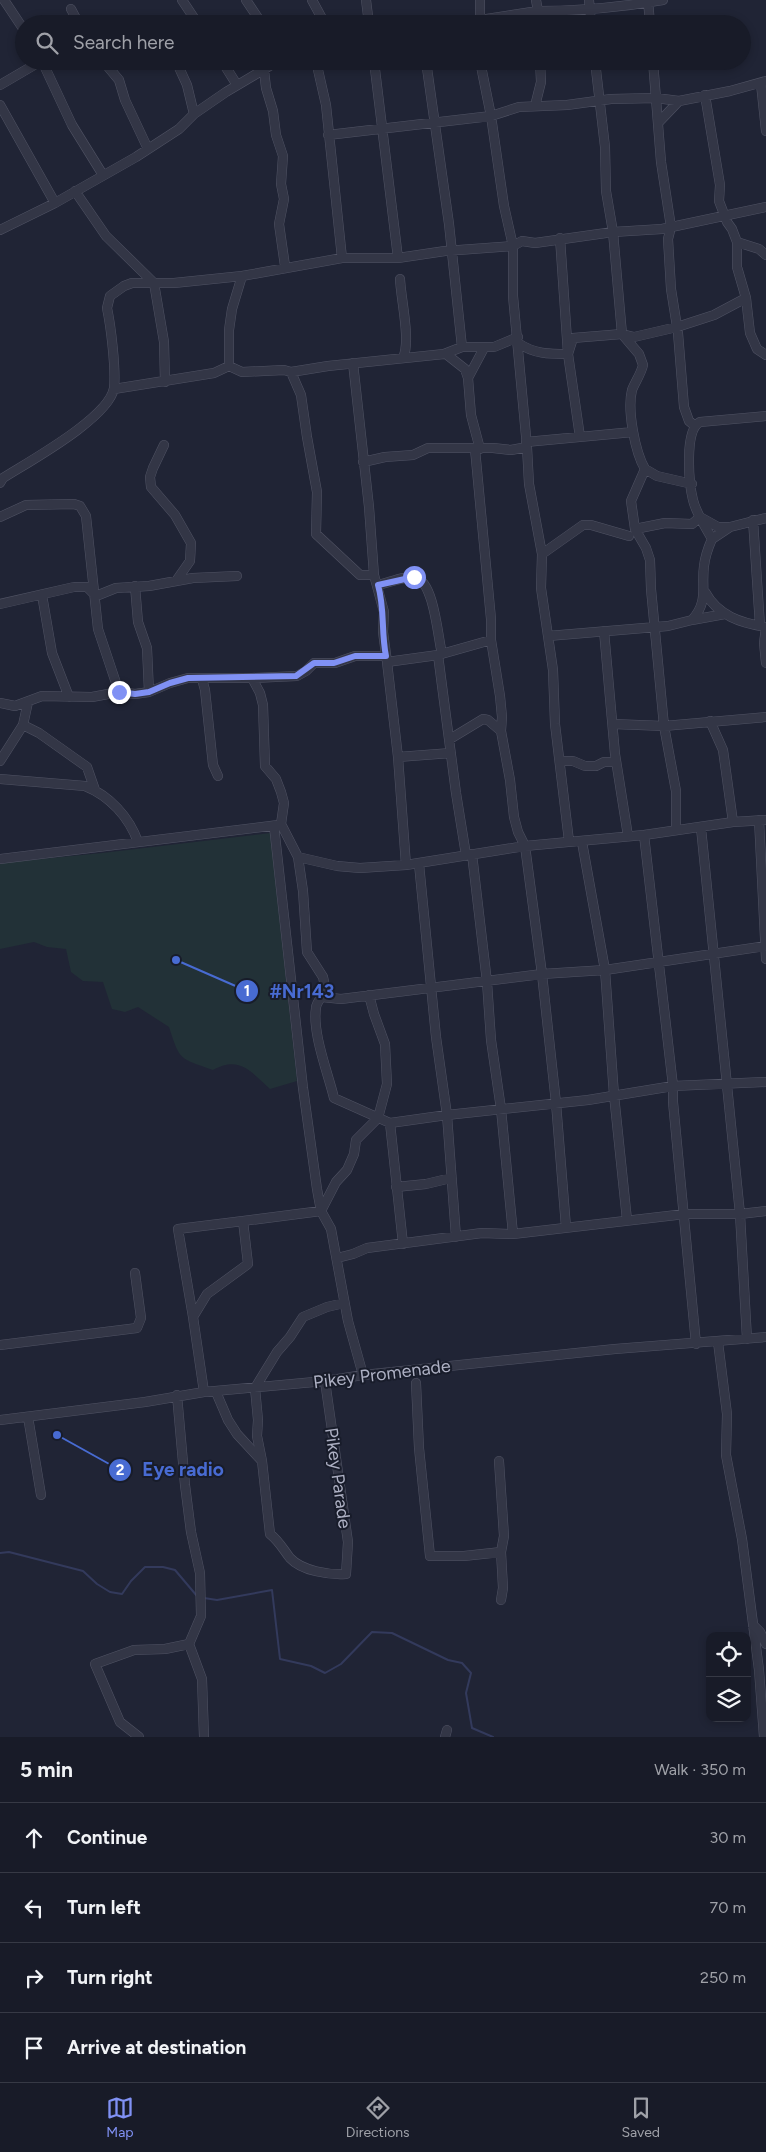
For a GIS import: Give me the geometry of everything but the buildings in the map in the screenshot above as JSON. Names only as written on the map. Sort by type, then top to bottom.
[{"type":"street","points":[[4,0],[15,16]]},
{"type":"street","points":[[182,0],[192,15]]},
{"type":"street","points":[[246,0],[256,15]]},
{"type":"street","points":[[312,0],[320,15]]},
{"type":"street","points":[[366,0],[368,15]]},
{"type":"street","points":[[480,0],[480,15]]},
{"type":"street","points":[[536,0],[538,15]]},
{"type":"street","points":[[517,15],[538,11],[566,11],[589,4],[663,0]]},
{"type":"street","points":[[648,1],[649,15]]},
{"type":"street","points":[[71,10],[74,15]]},
{"type":"street","points":[[0,85],[26,70]]},
{"type":"street","points":[[46,70],[72,125],[103,176]]},
{"type":"street","points":[[111,70],[119,80],[125,100],[148,149]]},
{"type":"street","points":[[180,70],[187,85],[194,114]]},
{"type":"street","points":[[228,70],[237,85]]},
{"type":"street","points":[[0,230],[55,203],[148,149],[180,129],[194,114],[237,85],[264,70],[266,88],[273,111],[276,136],[283,156],[281,184],[284,200],[279,224],[285,266]]},
{"type":"street","points":[[318,70],[326,105],[342,258]]},
{"type":"street","points":[[375,70],[398,258]]},
{"type":"street","points":[[427,70],[462,348]]},
{"type":"street","points":[[482,70],[492,116],[504,206],[513,246],[513,296],[529,484],[542,554],[540,588],[548,636],[569,841]]},
{"type":"street","points":[[535,106],[541,82],[540,70]]},
{"type":"street","points":[[596,70],[605,147],[606,191],[613,232],[622,334],[639,354],[644,365],[632,390],[633,432],[639,458],[646,470],[657,476],[692,484]]},
{"type":"street","points":[[654,70],[660,162],[671,227],[668,239],[668,257],[677,326],[684,407],[689,421],[694,425]]},
{"type":"street","points":[[328,135],[492,116],[509,109],[535,106],[567,105],[611,99],[656,98],[680,101],[764,82],[766,131]]},
{"type":"street","points":[[706,95],[720,185],[719,201],[724,217],[737,242],[737,267],[746,298],[750,333],[757,349],[766,354]]},
{"type":"street","points":[[658,123],[680,101]]},
{"type":"street","points":[[0,105],[55,203]]},
{"type":"street","points":[[75,191],[106,236],[154,283],[164,342],[165,382]]},
{"type":"street","points":[[0,483],[3,478],[72,434],[103,406],[114,389],[107,308],[110,296],[124,286],[141,282],[154,283],[242,276],[285,266],[342,258],[398,258],[451,250],[513,246],[522,241],[535,243],[613,232],[662,229],[766,207]]},
{"type":"street","points":[[560,238],[568,354],[580,437]]},
{"type":"street","points":[[737,242],[759,249],[766,255]]},
{"type":"street","points":[[229,366],[229,330],[242,276]]},
{"type":"street","points":[[400,279],[406,336],[406,351],[403,358]]},
{"type":"street","points":[[568,354],[573,338],[622,334],[634,337],[714,315],[746,298]]},
{"type":"street","points":[[518,340],[527,349],[538,352],[568,354]]},
{"type":"street","points":[[114,389],[214,373],[229,366],[242,372],[284,370],[291,372],[446,354],[462,348],[494,347],[518,340]]},
{"type":"street","points":[[468,378],[484,348]]},
{"type":"street","points":[[446,354],[465,369],[468,378],[471,415],[477,449],[491,619],[491,640],[502,710],[500,731],[510,780],[514,817],[518,832],[525,846],[542,974],[556,1103],[566,1227]]},
{"type":"street","points":[[353,364],[374,575],[384,612],[383,632],[398,758],[406,865]]},
{"type":"street","points":[[291,372],[301,394],[317,492],[316,534],[360,575],[374,575]]},
{"type":"street","points":[[694,425],[700,422],[766,416]]},
{"type":"street","points":[[694,425],[689,451],[693,500],[712,538]]},
{"type":"street","points":[[364,462],[385,457],[413,454],[428,448],[511,450],[526,444],[633,432]]},
{"type":"street","points":[[164,446],[150,477],[151,487],[175,515],[191,543],[190,561],[176,581]]},
{"type":"street","points":[[646,470],[631,501],[632,533],[646,548],[650,560],[664,726],[676,791],[676,830]]},
{"type":"street","points":[[0,516],[26,505],[74,504],[80,506],[86,516],[98,629],[119,692]]},
{"type":"street","points":[[542,554],[583,525],[632,533],[665,523],[692,524],[700,517]]},
{"type":"street","points":[[700,517],[718,527],[730,527]]},
{"type":"street","points":[[692,620],[699,611],[705,592],[704,566],[712,538],[730,527],[766,518]]},
{"type":"street","points":[[753,520],[766,661]]},
{"type":"street","points":[[96,596],[116,588],[237,576]]},
{"type":"street","points":[[378,585],[414,577],[421,580],[427,588],[432,603],[440,654],[451,753],[469,855],[487,982],[491,1040],[502,1109],[513,1234]]},
{"type":"street","points":[[135,586],[138,622],[147,648],[149,692]]},
{"type":"street","points":[[0,604],[74,587],[86,587],[96,596]]},
{"type":"street","points":[[705,592],[708,599],[724,614],[744,624],[764,627]]},
{"type":"street","points":[[42,595],[52,654],[69,698]]},
{"type":"street","points":[[548,636],[678,625],[692,620],[724,614]]},
{"type":"street","points":[[604,631],[616,762],[628,836]]},
{"type":"street","points":[[0,702],[15,706],[42,696],[69,698],[92,697],[119,692],[135,694],[149,692],[179,680],[296,676],[314,663],[334,663],[355,656],[386,659],[440,654],[491,640]]},
{"type":"street","points":[[202,678],[213,765],[218,776]]},
{"type":"street","points":[[252,678],[260,693],[263,705],[265,766],[276,779],[284,803],[278,825],[303,1088],[321,1211],[331,1229],[344,1304],[363,1375]]},
{"type":"street","points":[[0,761],[23,724],[28,702]]},
{"type":"street","points":[[450,739],[502,710]]},
{"type":"street","points":[[613,724],[664,726],[766,717]]},
{"type":"street","points":[[483,719],[488,720],[500,731]]},
{"type":"street","points":[[710,721],[723,750],[733,822]]},
{"type":"street","points":[[23,724],[87,767],[95,790]]},
{"type":"street","points":[[398,758],[451,753]]},
{"type":"street","points":[[560,761],[573,761],[591,766],[604,762],[616,762]]},
{"type":"street","points":[[0,779],[78,785],[95,790],[119,810],[133,829],[138,842]]},
{"type":"street","points":[[298,857],[337,866],[360,868],[419,864],[525,846],[569,841],[582,842],[700,828],[733,822],[762,820],[766,958]]},
{"type":"street","points":[[0,859],[278,825]]},
{"type":"street","points":[[278,825],[298,857],[308,952],[323,977],[326,991],[316,1006],[317,1022],[322,1055],[334,1098],[390,1123],[556,1103],[673,1086],[766,1082]]},
{"type":"street","points":[[700,828],[740,1214],[747,1339]]},
{"type":"street","points":[[644,835],[673,1086],[696,1344]]},
{"type":"street","points":[[582,842],[605,970],[614,1095],[627,1220]]},
{"type":"street","points":[[419,864],[436,1037],[447,1115],[456,1237]]},
{"type":"street","points":[[322,997],[341,999],[542,974],[659,964],[713,953],[766,946]]},
{"type":"street","points":[[321,1211],[336,1182],[347,1170],[354,1154],[356,1140],[378,1118],[387,1084],[385,1044],[369,995]]},
{"type":"street","points":[[390,1123],[403,1244]]},
{"type":"street","points":[[396,1187],[426,1184],[451,1178]]},
{"type":"street","points":[[204,1392],[178,1229],[321,1211]]},
{"type":"street","points":[[337,1258],[366,1248],[482,1234],[513,1234],[685,1214],[740,1214],[766,1211]]},
{"type":"street","points":[[193,1317],[207,1294],[248,1264],[243,1221]]},
{"type":"street","points":[[0,1345],[137,1328],[141,1318],[135,1273]]},
{"type":"street","points":[[262,1461],[258,1436],[255,1388],[277,1352],[303,1317],[327,1307],[344,1304]]},
{"type":"street","name":"Pikey Promenade","points":[[0,1420],[145,1402],[177,1395],[204,1392],[325,1381],[363,1375],[614,1349],[766,1337]]},
{"type":"street","points":[[718,1342],[727,1414],[726,1455],[742,1539],[759,1670],[764,1737]]},
{"type":"street","name":"Pikey Parade","points":[[262,1461],[270,1534],[279,1541],[294,1562],[304,1568],[346,1574],[348,1542],[325,1381]]},
{"type":"street","points":[[416,1383],[419,1448],[430,1556],[464,1556],[501,1552]]},
{"type":"street","points":[[216,1392],[228,1420],[237,1434],[262,1461]]},
{"type":"street","points":[[177,1395],[177,1413],[189,1513],[200,1573],[201,1616],[189,1644],[202,1679],[204,1737]]},
{"type":"street","points":[[28,1417],[41,1495]]},
{"type":"street","points":[[499,1461],[504,1536],[501,1552],[503,1588],[501,1600]]},
{"type":"street","points":[[752,1624],[760,1632],[766,1644]]},
{"type":"street","points":[[139,1737],[120,1722],[95,1664],[134,1650],[165,1649],[189,1644]]},
{"type":"shaded area","points":[[270,833],[297,1081],[270,1089],[251,1072],[238,1065],[231,1064],[213,1070],[187,1060],[179,1052],[169,1027],[138,1007],[125,1012],[112,1009],[103,982],[83,981],[71,972],[66,949],[47,947],[34,942],[0,949],[0,863]]},
{"type":"waterway","points":[[0,1553],[9,1552],[83,1571],[97,1584],[110,1592],[122,1594],[131,1581],[145,1567],[163,1567],[175,1570],[197,1596]]},
{"type":"waterway","points":[[204,1598],[217,1600],[272,1590],[280,1659],[311,1666],[325,1673],[341,1664],[372,1632],[392,1633],[448,1660],[462,1663],[471,1673],[466,1693],[472,1728],[493,1737]]},
{"type":"place","name":"#Nr143","points":[[176,960]]},
{"type":"place","name":"Eye radio","points":[[57,1435]]},
{"type":"route","points":[[119,692],[135,694],[149,692],[188,678],[296,676],[306,671],[314,663],[334,663],[355,656],[386,656],[383,632],[384,612],[378,585],[414,577]]}]
